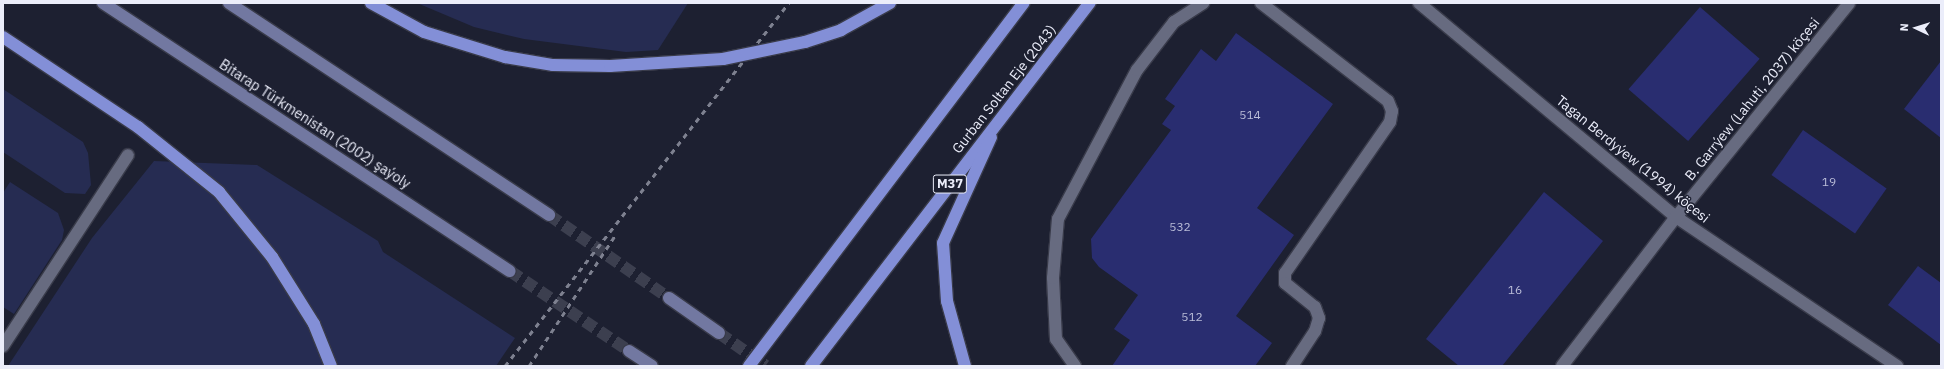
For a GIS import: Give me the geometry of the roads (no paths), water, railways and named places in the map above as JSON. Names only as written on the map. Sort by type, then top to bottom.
[{"type":"highway","points":[[371,3],[424,32],[505,57],[552,65],[610,66],[723,59],[805,42],[841,30],[890,3]]},
{"type":"highway","points":[[749,366],[1024,3]]},
{"type":"highway","name":"Gurban Soltan Eje (2043)","points":[[812,366],[1000,117],[1090,3]]},
{"type":"highway","points":[[3,37],[138,127],[219,192],[272,257],[314,324],[331,366]]},
{"type":"highway","points":[[965,366],[947,301],[943,243],[1000,117]]},
{"type":"main road","name":"Bitarap Türkmenistan (2002) şaýoly","points":[[103,3],[510,271]]},
{"type":"main road","points":[[229,3],[549,215]]},
{"type":"main road","points":[[669,298],[719,334]]},
{"type":"main road","points":[[629,351],[652,366]]},
{"type":"street","points":[[1076,366],[1056,339],[1053,278],[1058,219],[1137,70],[1174,22],[1203,3]]},
{"type":"street","points":[[1261,3],[1388,101],[1392,111],[1390,122],[1285,273],[1285,283],[1315,307],[1319,318],[1316,331],[1292,366]]},
{"type":"street","name":"Tagan Berdyýew (1994) köçesi","points":[[1418,3],[1676,217],[1897,366]]},
{"type":"street","name":"B. Garrýew (Lahuti, 2037) köçesi","points":[[1562,366],[1676,217],[1849,3]]},
{"type":"street","points":[[3,346],[128,155]]},
{"type":"tunnel","points":[[549,215],[669,298]]},
{"type":"tunnel","points":[[510,271],[629,351]]},
{"type":"tunnel","points":[[719,333],[766,366]]},
{"type":"railway","points":[[505,366],[789,3]]},
{"type":"railway","points":[[529,366],[616,234]]}]
